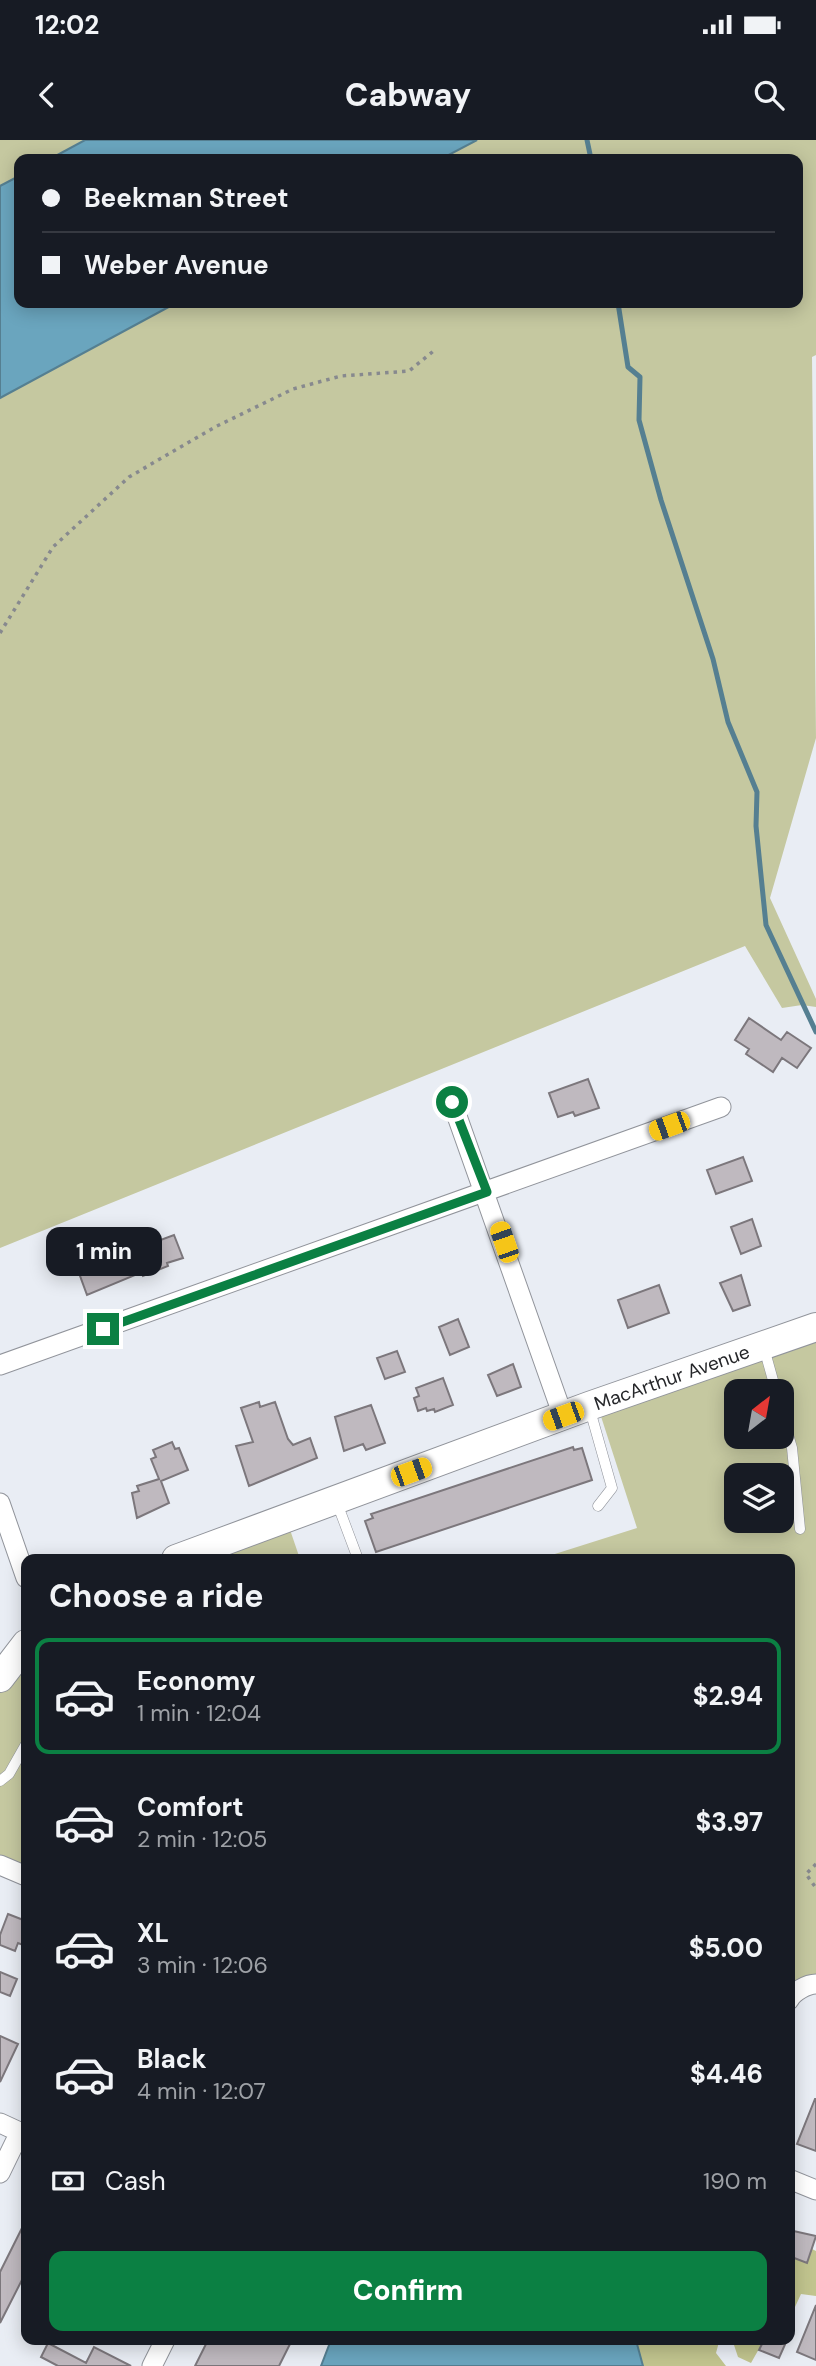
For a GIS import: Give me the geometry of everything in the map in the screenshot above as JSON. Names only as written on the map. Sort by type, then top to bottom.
[{"type":"street","points":[[452,1102],[487,1192],[563,1416]]},
{"type":"street","points":[[0,1365],[721,1107]]},
{"type":"street","name":"MacArthur Avenue","points":[[189,1554],[589,1406],[816,1327]]},
{"type":"street","points":[[0,1503],[21,1564]]},
{"type":"street","points":[[0,1678],[21,1651]]},
{"type":"street","points":[[0,1866],[21,1874]]},
{"type":"street","points":[[795,1995],[816,1984]]},
{"type":"street","points":[[0,2123],[21,2133]]},
{"type":"street","points":[[0,2173],[21,2137]]},
{"type":"street","points":[[795,2181],[816,2190]]},
{"type":"street","points":[[152,2366],[162,2345]]},
{"type":"lane","points":[[763,1346],[773,1379]]},
{"type":"lane","points":[[589,1406],[612,1488],[598,1506]]},
{"type":"lane","points":[[792,1449],[800,1529]]},
{"type":"lane","points":[[335,1499],[356,1554]]},
{"type":"lane","points":[[0,1781],[9,1774],[21,1753]]},
{"type":"path","points":[[0,634],[53,547],[129,477],[215,427],[293,389],[341,376],[409,372],[436,349]]},
{"type":"path","points":[[816,1864],[806,1874],[816,1888]]},
{"type":"green space","points":[[0,140],[85,140],[59,154],[14,154],[14,179],[0,186]]},
{"type":"green space","points":[[477,140],[816,140],[816,355],[812,357],[816,738],[770,898],[816,999],[816,1007],[802,1005],[782,1008],[745,946],[0,1248],[0,398],[167,308],[803,308],[803,154],[450,154]]},
{"type":"green space","points":[[816,1327],[816,1986],[795,1997],[795,1554],[555,1554],[637,1528],[597,1404]]},
{"type":"green space","points":[[286,1518],[298,1554],[189,1554]]},
{"type":"green space","points":[[21,1651],[21,1874],[0,1866],[0,1678]]},
{"type":"green space","points":[[812,2249],[816,2251],[816,2296],[801,2294],[795,2307],[795,2258],[807,2263]]},
{"type":"green space","points":[[637,2345],[718,2345],[716,2353],[726,2366],[643,2366]]},
{"type":"green space","points":[[734,2345],[761,2345],[751,2363],[738,2357]]},
{"type":"water","points":[[85,140],[477,140],[450,154],[59,154]]},
{"type":"water","points":[[14,179],[14,308],[167,308],[0,398],[0,186]]},
{"type":"water","points":[[329,2345],[637,2345],[643,2366],[321,2366]]},
{"type":"building","points":[[749,1018],[781,1040],[787,1032],[811,1048],[797,1068],[782,1058],[773,1072],[746,1054],[749,1049],[735,1040]]},
{"type":"building","points":[[588,1079],[599,1108],[575,1116],[573,1112],[558,1117],[549,1093]]},
{"type":"building","points":[[743,1157],[752,1181],[716,1194],[707,1170]]},
{"type":"building","points":[[752,1219],[761,1246],[741,1254],[731,1227]]},
{"type":"building","points":[[174,1235],[183,1258],[143,1276],[142,1272],[87,1295],[79,1273],[85,1271],[84,1268]]},
{"type":"building","points":[[741,1275],[750,1305],[733,1311],[720,1283]]},
{"type":"building","points":[[659,1285],[669,1313],[628,1328],[618,1300]]},
{"type":"building","points":[[458,1319],[469,1347],[450,1355],[439,1327]]},
{"type":"building","points":[[397,1351],[405,1372],[385,1379],[377,1358]]},
{"type":"building","points":[[513,1364],[521,1387],[497,1396],[488,1375]]},
{"type":"building","points":[[443,1378],[453,1405],[435,1412],[434,1409],[427,1411],[426,1408],[418,1411],[414,1398],[419,1396],[416,1388]]},
{"type":"building","points":[[259,1402],[260,1407],[275,1402],[288,1439],[293,1445],[310,1438],[317,1458],[249,1486],[236,1446],[253,1442],[241,1408]]},
{"type":"building","points":[[371,1405],[385,1443],[366,1450],[363,1444],[344,1451],[335,1417]]},
{"type":"building","points":[[172,1442],[175,1449],[179,1448],[188,1470],[161,1481],[169,1503],[137,1518],[132,1493],[139,1491],[137,1486],[159,1479],[151,1459],[156,1457],[153,1450]]},
{"type":"building","points":[[573,1447],[574,1450],[582,1448],[592,1480],[376,1552],[365,1521],[373,1518],[371,1514]]},
{"type":"building","points":[[8,1914],[21,1919],[21,1944],[18,1943],[15,1951],[0,1945],[0,1935]]},
{"type":"building","points":[[0,1972],[17,1979],[10,1996],[0,1992]]},
{"type":"building","points":[[0,2036],[18,2044],[0,2082]]},
{"type":"building","points":[[816,2099],[816,2151],[797,2144]]},
{"type":"building","points":[[21,2230],[21,2282],[0,2323],[0,2272]]},
{"type":"building","points":[[795,2231],[816,2236],[807,2263],[795,2258]]},
{"type":"building","points":[[816,2305],[816,2360],[797,2352]]},
{"type":"building","points":[[47,2345],[52,2345],[86,2363],[94,2347],[131,2366],[58,2366],[41,2357]]},
{"type":"building","points":[[206,2345],[290,2345],[279,2366],[195,2366]]},
{"type":"building","points":[[762,2345],[785,2345],[779,2358],[759,2350]]},
{"type":"waterway","points":[[587,140],[590,154]]},
{"type":"waterway","points":[[619,308],[628,367],[640,377],[639,420],[661,500],[713,659],[728,722],[757,792],[756,826],[766,925],[816,1032]]},
{"type":"route","points":[[103,1329],[487,1192],[452,1102]]}]
